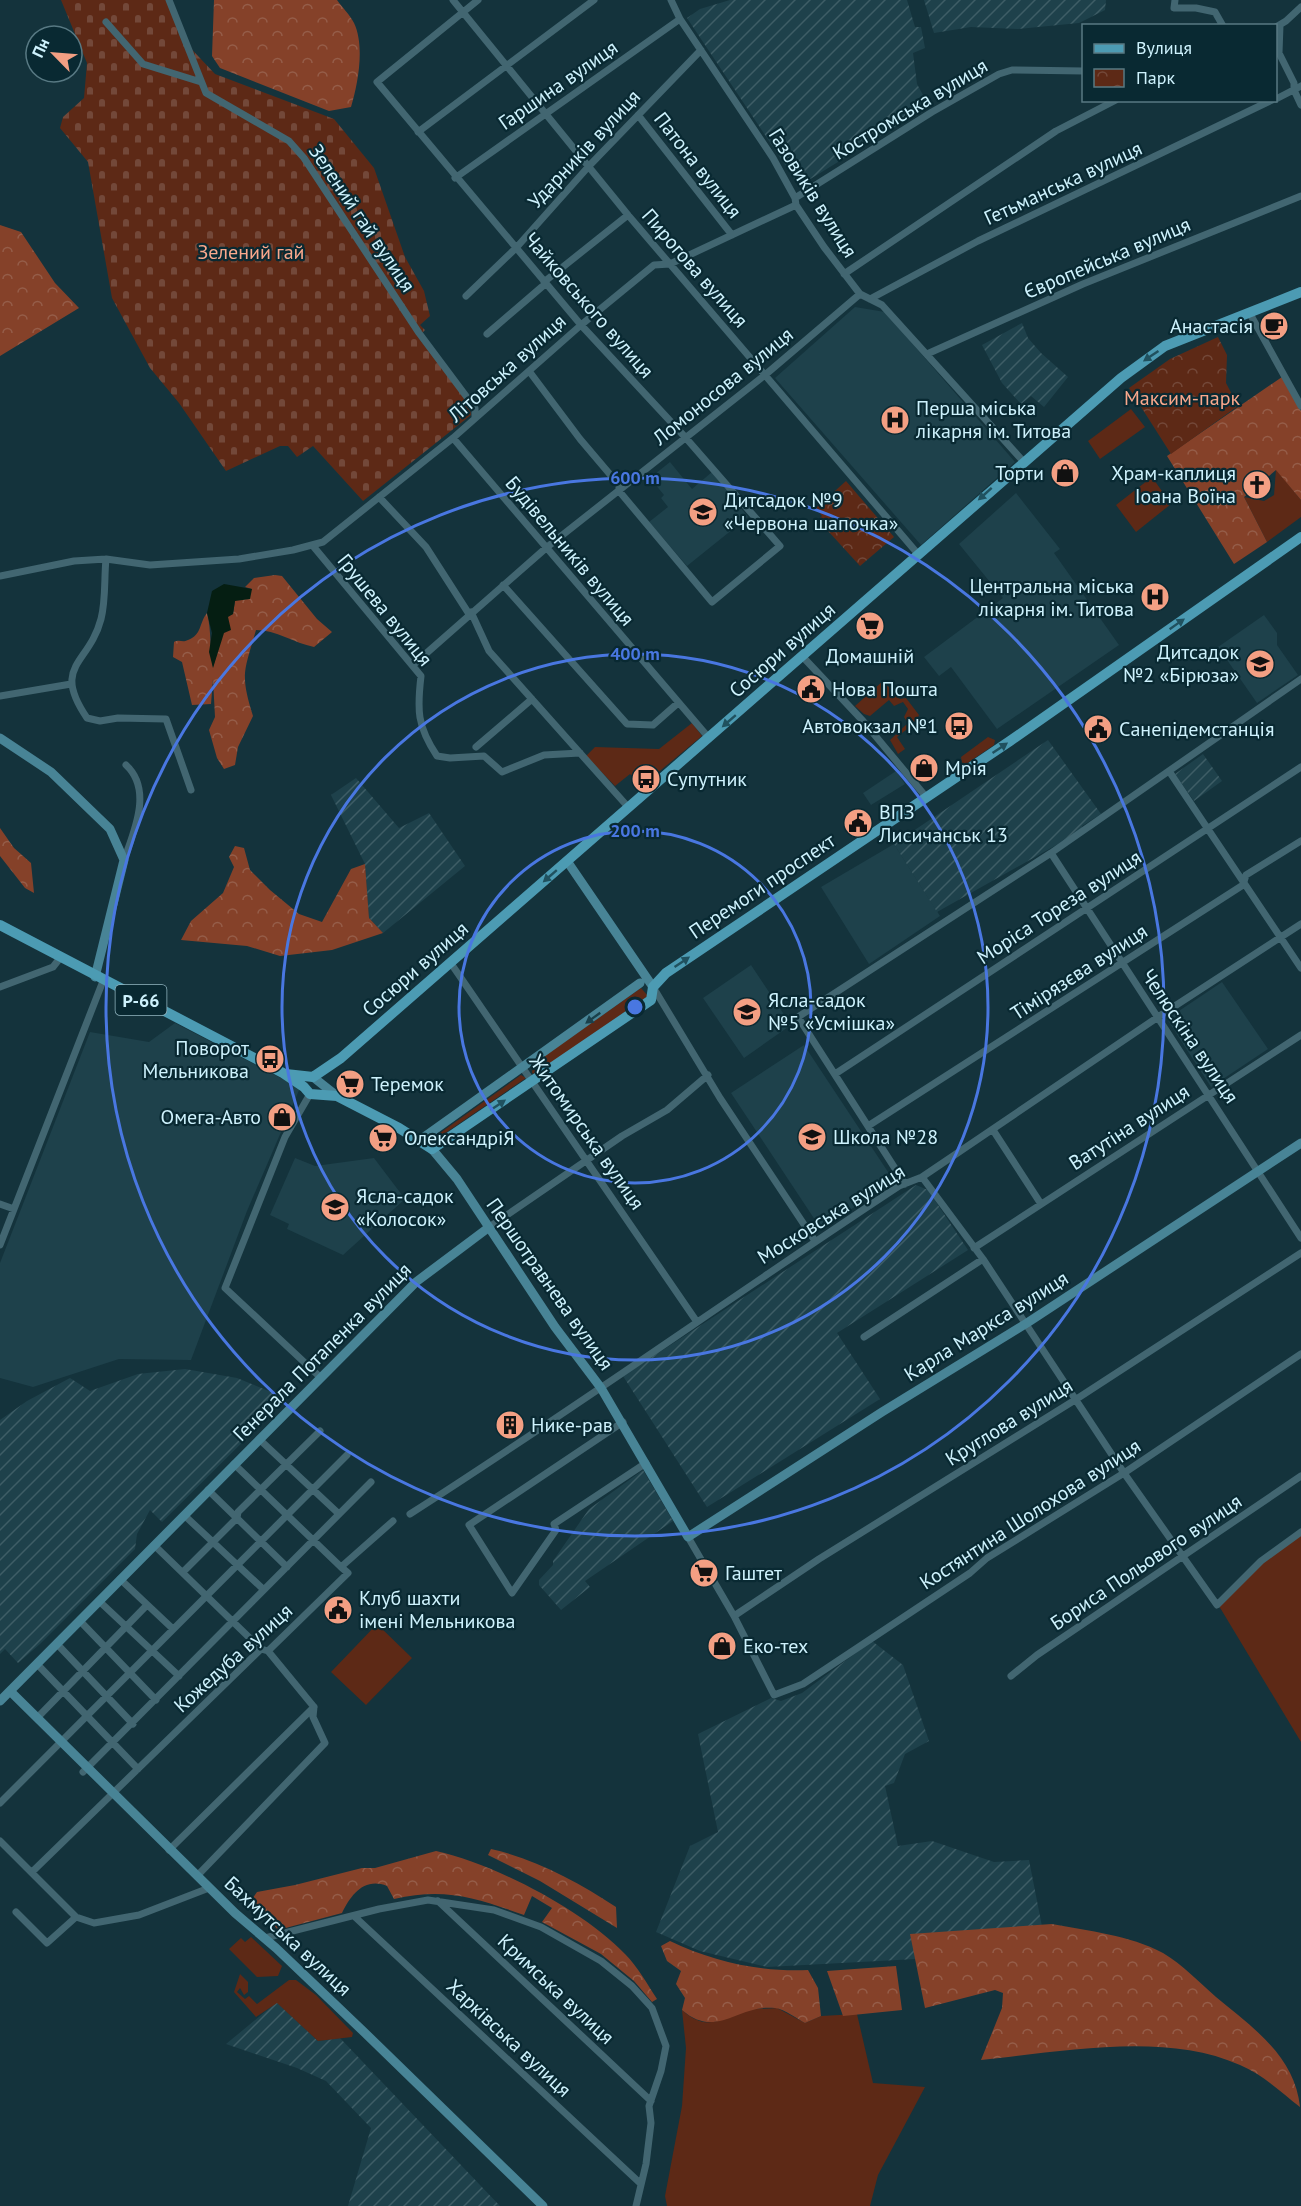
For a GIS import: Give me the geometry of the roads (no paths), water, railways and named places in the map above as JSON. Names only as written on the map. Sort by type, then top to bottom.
[{"type":"main road","name":"Сосюри вулиця","points":[[312,1077],[341,1058],[1023,461],[1144,360],[1181,339],[1301,292]]},
{"type":"main road","name":"Перемоги проспект","points":[[432,1149],[651,1000],[653,987],[666,973],[927,798],[1301,537]]},
{"type":"main road","name":"Р-66","points":[[0,925],[99,979],[283,1073],[309,1092]]},
{"type":"main road","name":"Р-66","points":[[283,1073],[312,1077]]},
{"type":"main road","name":"Першотравнева вулиця","points":[[309,1092],[337,1096],[420,1140],[432,1149]]},
{"type":"street","name":"Зелений гай вулиця","points":[[169,0],[206,93],[289,141],[304,158],[418,333],[475,408],[475,417]]},
{"type":"street","name":"Пирогова вулиця","points":[[453,0],[505,66],[547,112],[628,215],[918,554]]},
{"type":"street","points":[[462,12],[478,0]]},
{"type":"street","points":[[418,132],[594,0]]},
{"type":"street","name":"Газовиків вулиця","points":[[671,0],[680,19],[773,158],[796,201],[844,274],[860,294],[882,305],[1023,461]]},
{"type":"street","points":[[1175,0],[1174,8],[1196,8],[1215,12],[1221,24]]},
{"type":"street","points":[[1301,7],[1278,26],[1279,53],[1297,88],[1301,105]]},
{"type":"street","name":"Чайковського вулиця","points":[[462,12],[377,82],[455,178],[581,325],[685,437],[780,546],[712,602],[620,491]]},
{"type":"street","name":"Гаршина вулиця","points":[[455,178],[680,19]]},
{"type":"street","points":[[106,22],[143,64],[201,82]]},
{"type":"street","name":"Ударників вулиця","points":[[466,296],[516,248],[589,166],[701,50]]},
{"type":"street","name":"Костромська вулиця","points":[[796,201],[932,112],[999,74],[1012,70],[1082,70]]},
{"type":"street","name":"Гетьманська вулиця","points":[[1277,98],[1297,88]]},
{"type":"street","points":[[844,274],[1056,132],[1112,102]]},
{"type":"street","name":"Гетьманська вулиця","points":[[870,299],[978,241],[1270,102]]},
{"type":"street","name":"Патона вулиця","points":[[638,115],[732,235]]},
{"type":"street","name":"Європейська вулиця","points":[[927,354],[1083,284],[1301,196]]},
{"type":"street","name":"Літовська вулиця","points":[[313,546],[345,526],[453,438],[581,325],[654,265],[670,264],[796,201]]},
{"type":"street","points":[[487,334],[544,285],[544,282],[628,215]]},
{"type":"street","name":"Ломоносова вулиця","points":[[413,665],[546,548],[765,375],[860,294]]},
{"type":"street","points":[[1249,312],[1298,396],[1301,406]]},
{"type":"street","points":[[529,371],[580,439],[619,485],[620,491]]},
{"type":"street","name":"Будівельників вулиця","points":[[453,438],[709,738]]},
{"type":"street","points":[[379,497],[426,547],[470,613],[489,651],[629,808]]},
{"type":"street","points":[[0,576],[74,561],[106,558],[150,565],[239,559],[313,546]]},
{"type":"street","name":"Грушева вулиця","points":[[313,546],[421,676],[417,712],[427,742],[437,756],[450,758],[484,756],[502,772],[544,755],[580,753]]},
{"type":"street","points":[[106,558],[101,618],[92,640],[75,662],[70,684],[87,718],[100,721],[118,718],[166,719],[191,790]]},
{"type":"street","points":[[503,585],[627,724],[653,725],[678,703]]},
{"type":"street","points":[[802,656],[870,729],[927,798]]},
{"type":"street","points":[[905,1184],[798,1017],[1052,853],[1301,679]]},
{"type":"street","points":[[0,696],[70,684]]},
{"type":"street","points":[[476,747],[532,699]]},
{"type":"street","points":[[0,738],[51,772],[110,829],[124,860]]},
{"type":"street","points":[[0,1245],[99,979],[124,860],[141,793],[138,780],[126,765]]},
{"type":"street","name":"Моріса Тореза вулиця","points":[[835,1074],[1301,767]]},
{"type":"street","points":[[1169,771],[1301,968]]},
{"type":"street","name":"Тімірязєва вулиця","points":[[868,1126],[1243,885],[1246,875],[1301,841]]},
{"type":"street","name":"Челюскіна вулиця","points":[[1052,853],[1301,1238]]},
{"type":"street","points":[[567,861],[642,970],[720,1098],[815,1240]]},
{"type":"street","name":"Московська вулиця","points":[[410,1514],[600,1388],[815,1240],[905,1184],[922,1177],[1158,1017],[1301,924]]},
{"type":"street","points":[[0,987],[53,967],[60,958]]},
{"type":"street","name":"Житомирська вулиця","points":[[450,962],[697,1322]]},
{"type":"street","points":[[420,1140],[640,983],[642,970]]},
{"type":"street","points":[[640,983],[653,987]]},
{"type":"street","name":"Ватутіна вулиця","points":[[974,1248],[1301,1035]]},
{"type":"street","name":"Генерала Потапенка вулиця","points":[[0,1701],[259,1439],[318,1375],[416,1282],[488,1228],[587,1160],[667,1110],[708,1075]]},
{"type":"street","points":[[309,1092],[320,1092],[322,1084],[320,1080],[312,1077],[305,1081],[309,1092],[285,1137],[225,1288],[318,1375]]},
{"type":"street","name":"Першотравнева вулиця","points":[[322,1084],[337,1096]]},
{"type":"street","points":[[993,1130],[1041,1203]]},
{"type":"street","name":"Карла Маркса вулиця","points":[[688,1537],[882,1412],[1027,1323],[1301,1143]]},
{"type":"street","name":"Першотравнева вулиця","points":[[432,1149],[457,1179],[555,1327],[623,1422],[688,1537]]},
{"type":"street","points":[[922,1177],[1027,1323],[1075,1400],[1216,1605],[1261,1561],[1301,1532]]},
{"type":"street","points":[[0,1204],[14,1209]]},
{"type":"street","name":"Круглова вулиця","points":[[734,1616],[828,1553],[1075,1400],[1301,1253]]},
{"type":"street","points":[[864,1337],[983,1259]]},
{"type":"street","name":"Костянтина Шолохова вулиця","points":[[734,1616],[774,1695],[803,1684],[970,1573],[987,1558],[1124,1473],[1301,1354]]},
{"type":"street","points":[[623,1422],[469,1525],[512,1593],[556,1530],[554,1524],[646,1463]]},
{"type":"street","points":[[183,1572],[237,1518],[238,1512],[320,1431]]},
{"type":"street","points":[[259,1439],[339,1514]]},
{"type":"street","points":[[0,1803],[151,1649],[347,1455]]},
{"type":"street","points":[[234,1464],[341,1567]]},
{"type":"street","name":"Бориса Польового вулиця","points":[[1011,1676],[1037,1655],[1301,1476]]},
{"type":"street","name":"Кожедуба вулиця","points":[[85,1770],[371,1482]]},
{"type":"street","points":[[208,1490],[287,1567]]},
{"type":"street","points":[[184,1515],[263,1589]]},
{"type":"street","name":"Кожедуба вулиця","points":[[32,1872],[138,1769],[348,1573],[341,1567],[393,1521]]},
{"type":"street","points":[[688,1537],[734,1616]]},
{"type":"street","points":[[154,1545],[205,1596],[265,1650],[314,1707],[313,1717],[325,1743],[197,1876]]},
{"type":"street","points":[[120,1579],[172,1629]]},
{"type":"street","points":[[99,1600],[179,1676]]},
{"type":"street","points":[[37,1718],[147,1605]]},
{"type":"street","points":[[80,1621],[156,1700]]},
{"type":"street","points":[[57,1644],[107,1694],[133,1724]]},
{"type":"street","points":[[37,1664],[138,1769]]},
{"type":"street","name":"Бахмутська вулиця","points":[[10,1691],[61,1742],[85,1770],[499,2160],[543,2206]]},
{"type":"street","points":[[169,1850],[314,1707]]},
{"type":"street","points":[[0,1840],[76,1917],[94,1923],[139,1915],[209,1888]]},
{"type":"street","points":[[265,1938],[400,1904],[438,1901],[494,1910],[541,1927],[579,1946],[632,1986],[652,2008],[666,2046],[651,2102],[651,2123],[642,2184],[636,2206]]},
{"type":"street","name":"Кримська вулиця","points":[[438,1901],[651,2102]]},
{"type":"street","points":[[16,1912],[47,1943],[76,1917]]},
{"type":"street","name":"Харківська вулиця","points":[[354,1916],[642,2184]]},
{"type":"place","name":"Анастасія","points":[[1274,326]]},
{"type":"place","name":"Перша міська лікарня ім. Титова","points":[[895,420]]},
{"type":"place","name":"Торти","points":[[1065,473]]},
{"type":"place","name":"Храм-каплиця Іоана Воїна","points":[[1257,485]]},
{"type":"place","name":"Дитсадок №9 «Червона шапочка»","points":[[703,512]]},
{"type":"place","name":"Центральна міська лікарня ім. Титова","points":[[1155,597]]},
{"type":"place","name":"Домашній","points":[[870,626]]},
{"type":"place","name":"Дитсадок №2 «Бірюза»","points":[[1260,664]]},
{"type":"place","name":"Нова Пошта","points":[[811,689]]},
{"type":"place","name":"Автовокзал №1","points":[[959,726]]},
{"type":"place","name":"Санепідемстанція","points":[[1098,729]]},
{"type":"place","name":"Мрія","points":[[924,768]]},
{"type":"place","name":"Супутник","points":[[646,779]]},
{"type":"place","name":"ВПЗ Лисичанськ 13","points":[[858,823]]},
{"type":"place","name":"Ясла-садок №5 «Усмішка»","points":[[747,1012]]},
{"type":"place","name":"Поворот Мельникова","points":[[270,1059]]},
{"type":"place","name":"Теремок","points":[[350,1084]]},
{"type":"place","name":"Омега-Авто","points":[[282,1117]]},
{"type":"place","name":"Школа №28","points":[[812,1137]]},
{"type":"place","name":"ОлександріЯ","points":[[383,1138]]},
{"type":"place","name":"Ясла-садок «Колосок»","points":[[335,1207]]},
{"type":"place","name":"Нике-рав","points":[[510,1425]]},
{"type":"place","name":"Гаштет","points":[[704,1573]]},
{"type":"place","name":"Клуб шахти імені Мельникова","points":[[338,1610]]},
{"type":"place","name":"Еко-тех","points":[[722,1646]]},
{"type":"park label","name":"Зелений гай","points":[[251,252]]},
{"type":"park label","name":"Максим-парк","points":[[1182,398]]}]
